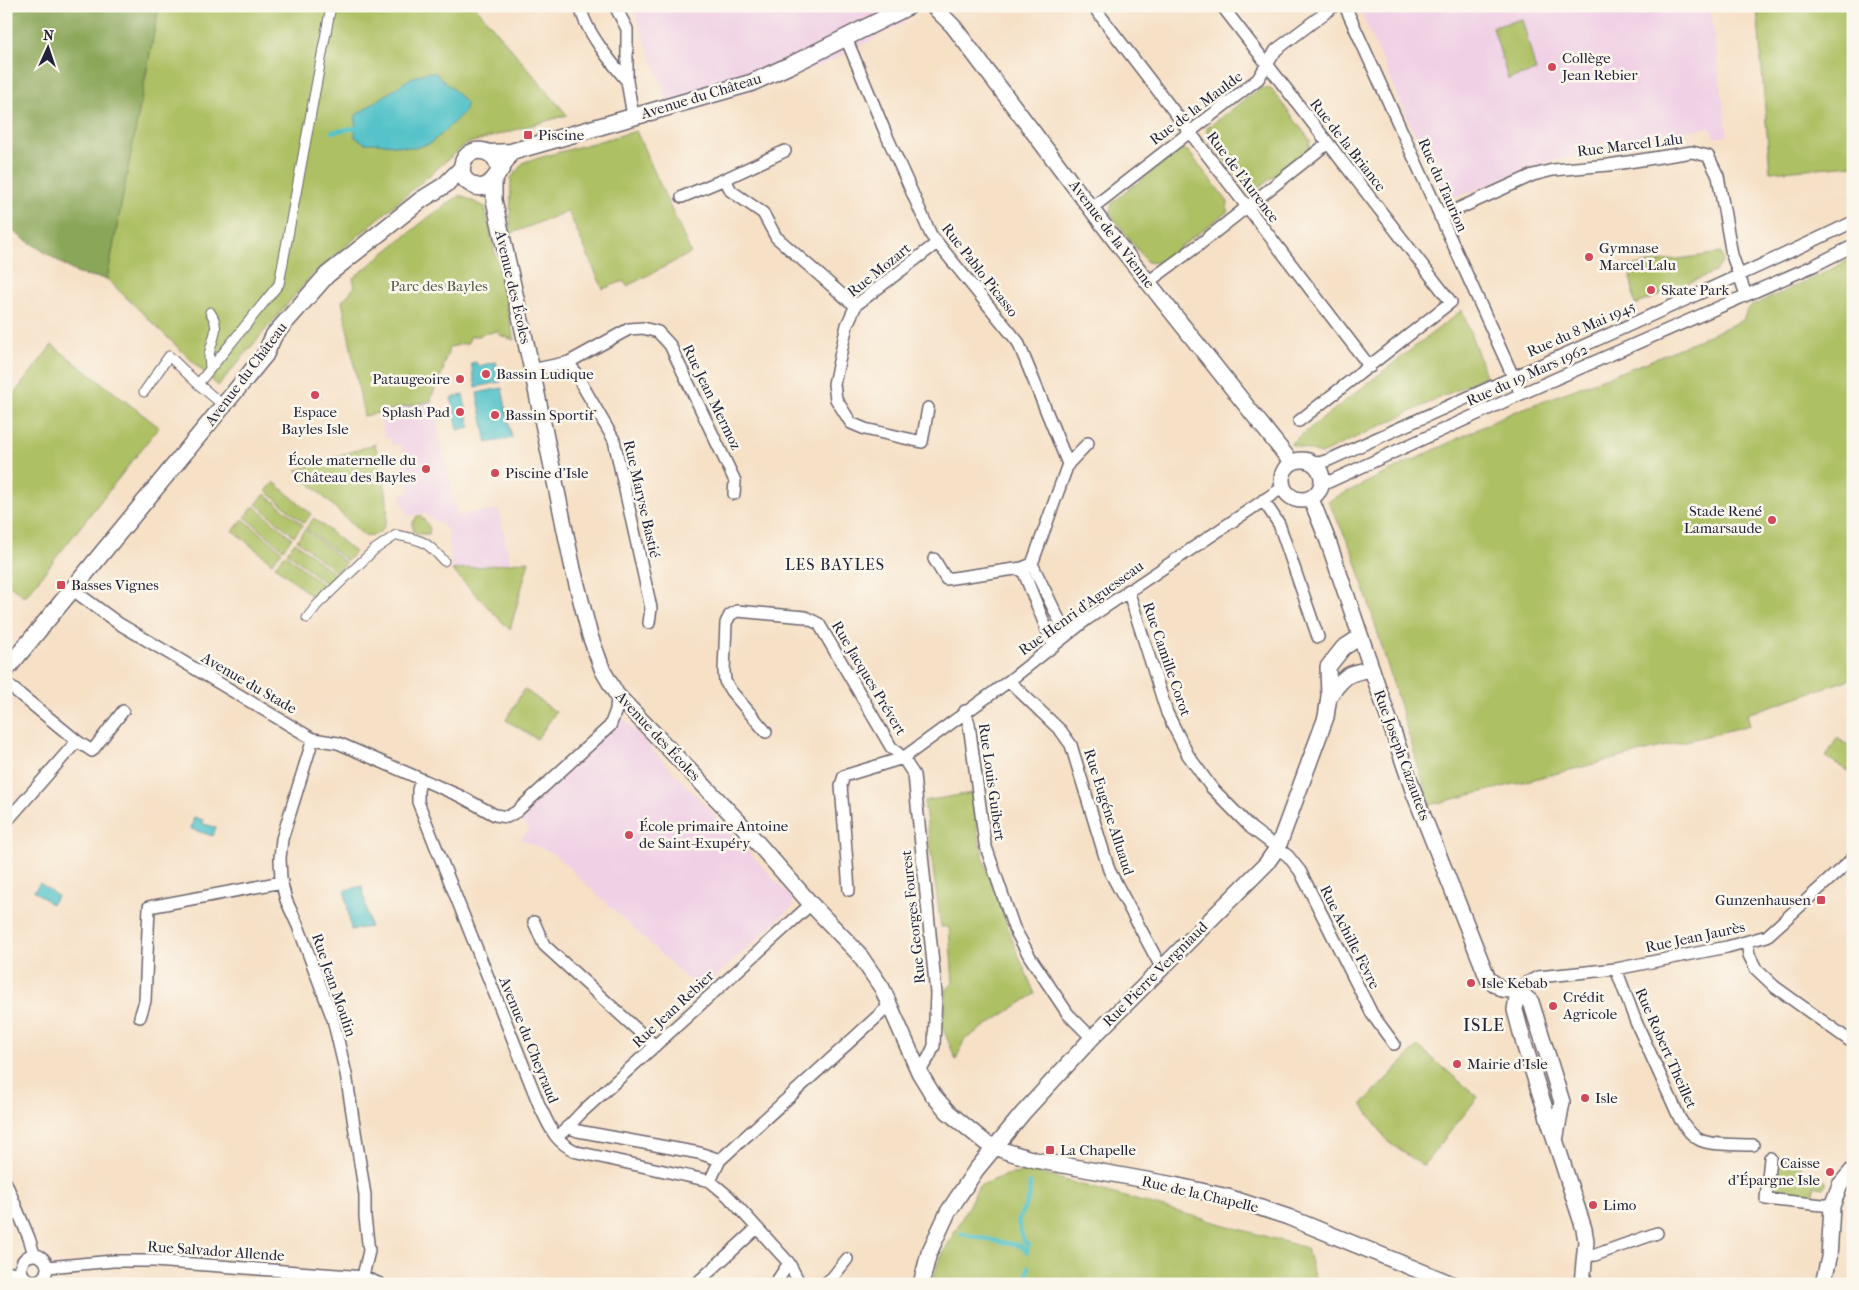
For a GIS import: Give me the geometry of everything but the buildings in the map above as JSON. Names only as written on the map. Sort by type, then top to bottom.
[{"type":"main road","name":"Avenue du Château","points":[[480,178],[464,160],[476,151],[483,150],[490,153],[511,152],[751,84],[909,6]]},
{"type":"main road","name":"Avenue du Château","points":[[6,670],[265,355],[274,335],[328,275],[421,200],[446,185],[480,178],[511,152]]},
{"type":"main road","points":[[480,178],[497,161],[490,153]]},
{"type":"street","points":[[198,384],[279,284],[331,6]]},
{"type":"street","points":[[580,6],[582,14],[605,54],[627,81]]},
{"type":"street","points":[[615,6],[628,29],[627,81],[634,116]]},
{"type":"street","name":"Avenue de la Vienne","points":[[933,6],[953,26],[1148,282],[1290,462]]},
{"type":"street","name":"Rue de l'Aurence","points":[[1093,6],[1370,367]]},
{"type":"street","name":"Rue de la Briance","points":[[1222,6],[1451,302],[1370,367]]},
{"type":"street","name":"Rue de la Maulde","points":[[1092,208],[1258,80],[1276,50],[1334,6]]},
{"type":"street","name":"Rue du Taurion","points":[[1345,6],[1513,376]]},
{"type":"street","name":"Rue Pablo Picasso","points":[[846,38],[931,235],[1018,342],[1068,464]]},
{"type":"street","points":[[1148,282],[1200,244],[1328,143]]},
{"type":"street","points":[[682,197],[726,179],[785,151]]},
{"type":"street","name":"Rue Marcel Lalu","points":[[1440,217],[1533,175],[1553,170],[1609,165],[1692,152],[1708,156],[1718,176],[1732,255],[1739,276]]},
{"type":"street","name":"Avenue des Écoles","points":[[480,178],[494,200],[574,569],[590,636],[603,671],[617,695],[739,822],[858,953],[882,988],[919,1072],[933,1094],[948,1112],[986,1143],[996,1148]]},
{"type":"street","points":[[726,179],[731,192],[763,213],[776,237],[856,305]]},
{"type":"street","name":"Rue du 8 Mai 1945","points":[[1315,464],[1330,460],[1513,376],[1739,276],[1853,222]]},
{"type":"street","name":"Rue Mozart","points":[[928,408],[922,442],[865,430],[851,423],[836,399],[834,384],[847,325],[856,305],[937,243]]},
{"type":"street","name":"Rue du 19 Mars 1962","points":[[1322,485],[1521,394],[1813,266],[1853,246]]},
{"type":"street","points":[[1739,276],[1746,295]]},
{"type":"street","points":[[210,312],[215,320],[216,332],[209,356],[210,369]]},
{"type":"street","name":"Rue Jean Mermoz","points":[[532,370],[569,362],[629,329],[643,328],[658,332],[670,346],[731,472],[735,481],[734,494]]},
{"type":"street","points":[[144,392],[169,356],[223,406]]},
{"type":"street","name":"Rue Maryse Bastié","points":[[569,362],[614,440],[650,608],[649,623]]},
{"type":"street","points":[[1299,421],[1370,367]]},
{"type":"street","points":[[1513,376],[1521,394]]},
{"type":"street","points":[[1053,644],[1027,566],[1068,464],[1088,443]]},
{"type":"street","points":[[1308,460],[1315,464],[1322,473],[1322,485],[1318,493],[1311,499],[1294,499],[1287,496],[1282,488],[1281,480],[1284,470],[1290,462],[1308,460]]},
{"type":"street","name":"Rue Henri d'Aguesseau","points":[[903,758],[1008,681],[1066,634],[1128,590],[1282,488]]},
{"type":"street","name":"Rue Joseph Cazautets","points":[[1311,499],[1328,541],[1414,793],[1488,979],[1502,989],[1518,991]]},
{"type":"street","points":[[1263,500],[1279,524],[1318,637]]},
{"type":"street","points":[[307,618],[317,605],[374,550],[396,535],[419,539],[430,545],[444,561]]},
{"type":"street","points":[[934,559],[946,579],[1027,566]]},
{"type":"street","points":[[1027,566],[1066,634]]},
{"type":"street","name":"Avenue du Stade","points":[[73,590],[118,623],[313,739],[338,743],[460,796],[495,815],[507,816],[516,812],[610,726],[616,710],[617,695]]},
{"type":"street","name":"Rue Camille Corot","points":[[1128,590],[1167,713],[1188,755],[1211,787],[1251,828],[1278,847]]},
{"type":"street","name":"Rue Jacques Prévert","points":[[766,732],[731,691],[726,681],[724,671],[726,623],[730,615],[738,611],[805,617],[819,624],[891,747],[903,758]]},
{"type":"street","points":[[1329,696],[1328,667],[1343,648],[1360,637]]},
{"type":"street","points":[[1329,696],[1344,677],[1353,672],[1372,670]]},
{"type":"street","name":"Rue Eugéne Alluaud","points":[[1008,681],[1061,731],[1072,745],[1110,870],[1161,967]]},
{"type":"street","points":[[6,682],[77,741],[92,751],[123,711]]},
{"type":"street","name":"Rue Pierre Vergniaud","points":[[921,1284],[928,1253],[948,1212],[976,1170],[1038,1095],[1161,967],[1266,864],[1278,847],[1326,717],[1329,696]]},
{"type":"street","name":"Rue Louis Guibert","points":[[965,711],[969,724],[985,844],[1014,928],[1030,957],[1068,1014],[1092,1038]]},
{"type":"street","name":"Rue Jean Moulin","points":[[313,739],[282,839],[280,858],[282,882],[286,900],[298,926],[333,1019],[346,1074],[365,1195],[364,1217],[369,1251],[363,1280]]},
{"type":"street","points":[[6,822],[77,741]]},
{"type":"street","points":[[849,890],[841,785],[844,776],[903,758]]},
{"type":"street","name":"Rue Georges Fourest","points":[[903,758],[914,776],[936,993],[934,1046],[919,1072]]},
{"type":"street","name":"Avenue du Cheyraud","points":[[421,779],[418,790],[418,802],[540,1107],[556,1138],[563,1146],[577,1152],[710,1181]]},
{"type":"street","name":"Rue Achille Fèvre","points":[[1278,847],[1300,871],[1372,1014],[1394,1044]]},
{"type":"street","name":"Rue Jean Jaurès","points":[[1518,991],[1528,982],[1538,977],[1616,969],[1747,942],[1767,936],[1853,858]]},
{"type":"street","points":[[140,1017],[145,1001],[149,907],[282,882]]},
{"type":"street","name":"Rue Jean Rebier","points":[[556,1138],[812,904]]},
{"type":"street","points":[[534,922],[544,945],[655,1046]]},
{"type":"street","points":[[1747,942],[1749,955],[1756,969],[1775,987],[1853,1043]]},
{"type":"street","name":"Rue Robert Theillet","points":[[1616,969],[1636,1022],[1680,1119],[1699,1140],[1753,1145]]},
{"type":"street","points":[[1518,991],[1531,1002],[1562,1102],[1555,1141],[1584,1229],[1586,1241],[1582,1284]]},
{"type":"street","points":[[800,1284],[789,1263],[728,1196],[710,1181],[720,1160],[890,1006]]},
{"type":"street","points":[[567,1127],[578,1131],[700,1153],[720,1160]]},
{"type":"street","name":"Rue de la Chapelle","points":[[996,1148],[1035,1160],[1228,1197],[1288,1217],[1452,1284]]},
{"type":"street","points":[[1770,1158],[1766,1199],[1832,1206]]},
{"type":"street","points":[[1823,1284],[1829,1258],[1832,1206],[1840,1185],[1853,1170]]},
{"type":"street","points":[[6,1184],[34,1254]]},
{"type":"street","points":[[696,1284],[757,1228]]},
{"type":"street","points":[[1584,1256],[1595,1255],[1657,1234]]},
{"type":"street","points":[[34,1254],[43,1258],[48,1267],[42,1280],[34,1283],[28,1280],[21,1271],[21,1263],[26,1257],[34,1254]]},
{"type":"street","points":[[824,1284],[832,1278],[847,1259]]},
{"type":"street","name":"Rue Salvador Allende","points":[[48,1267],[113,1261],[154,1261],[363,1280],[380,1284]]},
{"type":"street","points":[[775,1284],[789,1263]]},
{"type":"street","points":[[6,1274],[21,1271]]},
{"type":"shaded area","points":[[632,6],[897,6],[907,21],[827,63],[674,117]]},
{"type":"shaded area","name":"Collège Jean Rebier","points":[[1358,6],[1710,6],[1728,136],[1714,138],[1711,128],[1706,128],[1600,142],[1596,154],[1558,159],[1457,197],[1440,191]]},
{"type":"shaded area","name":"École maternelle du Château des Bayles","points":[[432,401],[457,516],[499,509],[510,562],[452,570],[447,529],[424,513],[407,516],[400,494],[410,492],[401,444],[392,446],[390,438],[385,438],[379,411]]},
{"type":"shaded area","name":"École primaire Antoine de Saint-Exupéry","points":[[621,716],[792,898],[793,906],[700,991],[554,854],[520,839],[529,830],[516,815]]},
{"type":"green space","points":[[6,6],[159,6],[107,279],[78,274],[6,227]]},
{"type":"green space","points":[[159,6],[475,6],[567,115],[466,144],[311,276],[218,386],[107,279]]},
{"type":"green space","points":[[1757,6],[1853,6],[1853,165],[1770,172]]},
{"type":"green space","points":[[1522,19],[1536,71],[1508,79],[1493,27]]},
{"type":"green space","points":[[1261,88],[1271,89],[1310,140],[1309,150],[1257,189],[1246,187],[1207,138],[1207,128]]},
{"type":"green space","points":[[636,131],[691,253],[627,286],[623,281],[603,289],[568,211],[510,234],[511,178],[524,162]]},
{"type":"green space","points":[[1180,149],[1188,151],[1228,202],[1227,212],[1159,263],[1147,262],[1110,213],[1112,203]]},
{"type":"green space","name":"Parc des Bayles","points":[[460,195],[485,207],[514,340],[500,335],[499,332],[471,336],[467,344],[461,344],[449,349],[444,368],[431,398],[432,401],[364,416],[342,301],[355,287],[353,278],[429,217]]},
{"type":"green space","name":"Skate Park","points":[[1721,253],[1723,261],[1715,272],[1635,305],[1629,266]]},
{"type":"green space","points":[[1853,258],[1853,678],[1747,714],[1750,725],[1430,805],[1354,555],[1328,501],[1511,413],[1647,362],[1743,320],[1748,308]]},
{"type":"green space","points":[[1462,310],[1486,376],[1321,454],[1290,444]]},
{"type":"green space","points":[[52,345],[159,427],[25,597],[6,582],[6,404]]},
{"type":"green space","points":[[375,444],[385,485],[387,516],[384,527],[376,534],[363,535],[296,470]]},
{"type":"green space","points":[[274,482],[311,514],[304,523],[266,491]]},
{"type":"green space","points":[[265,494],[303,525],[294,536],[256,504]]},
{"type":"green space","points":[[254,506],[292,538],[283,549],[245,517]]},
{"type":"green space","points":[[417,516],[421,516],[430,528],[429,534],[414,532],[412,524]]},
{"type":"green space","points":[[314,518],[355,552],[347,561],[306,528]]},
{"type":"green space","points":[[243,519],[282,551],[272,563],[233,531]]},
{"type":"green space","points":[[305,529],[346,563],[337,573],[297,540]]},
{"type":"green space","points":[[295,542],[336,575],[327,585],[287,552]]},
{"type":"green space","points":[[285,554],[325,587],[315,599],[275,566]]},
{"type":"green space","points":[[529,561],[510,630],[452,570]]},
{"type":"green space","points":[[524,689],[556,712],[537,739],[506,720]]},
{"type":"green space","points":[[1837,738],[1853,748],[1852,773],[1826,757]]},
{"type":"green space","points":[[972,793],[985,864],[1015,947],[1035,994],[964,1040],[956,1060],[942,1026],[947,989],[953,983],[949,927],[941,927],[924,801]]},
{"type":"green space","points":[[1418,1046],[1478,1097],[1423,1166],[1388,1142],[1362,1104]]},
{"type":"green space","points":[[1779,1157],[1802,1165],[1800,1169],[1827,1182],[1823,1188],[1814,1186],[1814,1196],[1778,1191],[1778,1187],[1774,1186]]},
{"type":"green space","points":[[1032,1171],[1307,1248],[1316,1284],[933,1284],[937,1265],[979,1186],[1006,1175]]},
{"type":"water","points":[[428,72],[435,73],[466,103],[464,112],[442,134],[429,144],[414,148],[365,143],[355,137],[356,115],[411,78]]},
{"type":"water","name":"Bassin Ludique","points":[[476,362],[478,366],[496,362],[501,382],[476,387],[471,363]]},
{"type":"water","name":"Bassin Sportif","points":[[502,388],[512,438],[487,443],[477,393]]},
{"type":"water","name":"Splash Pad","points":[[463,395],[470,427],[458,430],[451,398]]},
{"type":"water","points":[[194,817],[203,820],[203,824],[216,827],[213,836],[191,829]]},
{"type":"water","points":[[40,883],[57,896],[51,904],[34,891]]},
{"type":"water","points":[[362,886],[370,927],[351,930],[345,890]]},
{"type":"waterway","points":[[332,132],[355,128]]},
{"type":"waterway","points":[[1027,1252],[1028,1245],[1023,1240],[1018,1221],[1029,1198],[1030,1183]]},
{"type":"waterway","points":[[961,1234],[1021,1246],[1027,1252]]},
{"type":"waterway","points":[[1025,1284],[1029,1267]]},
{"type":"place","name":"Collège Jean Rebier","points":[[1552,67]]},
{"type":"place","name":"Piscine","points":[[528,135]]},
{"type":"place","name":"Gymnase Marcel Lalu","points":[[1589,257]]},
{"type":"place","name":"Skate Park","points":[[1651,290]]},
{"type":"place","name":"Bassin Ludique","points":[[486,374]]},
{"type":"place","name":"Pataugeoire","points":[[460,379]]},
{"type":"place","name":"Espace Bayles Isle","points":[[315,395]]},
{"type":"place","name":"Splash Pad","points":[[460,412]]},
{"type":"place","name":"Bassin Sportif","points":[[495,415]]},
{"type":"place","name":"École maternelle du Château des Bayles","points":[[426,469]]},
{"type":"place","name":"Piscine d'Isle","points":[[495,473]]},
{"type":"place","name":"Stade René Lamarsaude","points":[[1772,520]]},
{"type":"place","name":"Basses Vignes","points":[[61,585]]},
{"type":"place","name":"École primaire Antoine de Saint-Exupéry","points":[[629,835]]},
{"type":"place","name":"Gunzenhausen","points":[[1821,900]]},
{"type":"place","name":"Isle Kebab","points":[[1471,983]]},
{"type":"place","name":"Crédit Agricole","points":[[1553,1006]]},
{"type":"place","name":"Mairie d'Isle","points":[[1457,1064]]},
{"type":"place","name":"Isle","points":[[1585,1098]]},
{"type":"place","name":"La Chapelle","points":[[1050,1150]]},
{"type":"place","name":"Caisse d'Épargne Isle","points":[[1830,1172]]},
{"type":"place","name":"Limo","points":[[1593,1205]]},
{"type":"district","name":"LES BAYLES","points":[[835,564]]},
{"type":"district","name":"ISLE","points":[[1484,1025]]}]
